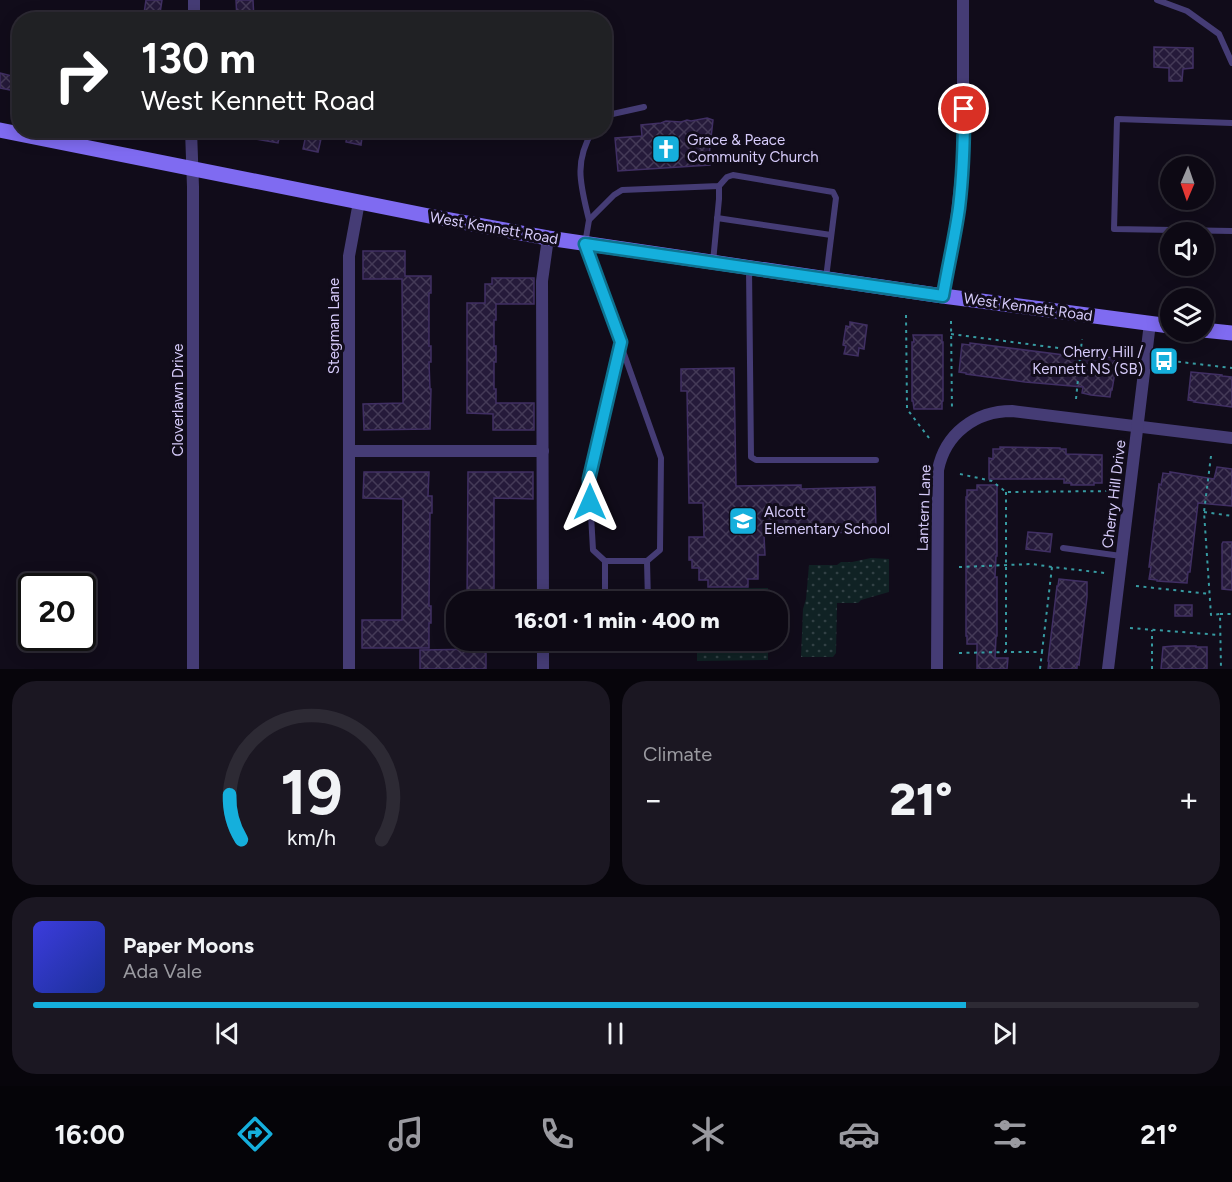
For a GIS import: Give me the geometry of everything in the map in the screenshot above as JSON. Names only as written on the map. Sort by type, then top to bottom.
[{"type":"street","points":[[943,296],[958,208],[963,159],[963,0]]},
{"type":"street","name":"West Kennett Road","points":[[39,138],[548,238],[943,296],[1160,324]]},
{"type":"street","name":"Cloverlawn Drive","points":[[191,138],[193,669]]},
{"type":"street","name":"Stegman Lane","points":[[349,669],[349,256],[359,202]]},
{"type":"street","points":[[543,591],[542,280],[548,238]]},
{"type":"street","name":"Cherry Hill Drive","points":[[1108,669],[1150,323]]},
{"type":"street","points":[[1214,331],[1232,333]]},
{"type":"street","name":"Lantern Lane","points":[[937,669],[937,476],[941,458],[952,438],[961,428],[986,414],[1003,411],[1232,438]]},
{"type":"street","points":[[349,451],[543,451]]},
{"type":"street","points":[[543,651],[543,669]]},
{"type":"lane","points":[[1157,0],[1187,11],[1219,34],[1232,63]]},
{"type":"lane","points":[[612,114],[644,106]]},
{"type":"lane","points":[[1232,123],[1117,119],[1114,229],[1232,231]]},
{"type":"lane","points":[[589,138],[582,151],[580,169],[581,186],[589,220],[585,244],[621,342],[661,458],[660,550],[647,561],[605,561],[593,550],[589,479],[621,342]]},
{"type":"lane","points":[[713,262],[719,186],[727,177],[733,175],[833,192],[836,198],[825,279]]},
{"type":"lane","points":[[589,220],[622,190],[719,186]]},
{"type":"lane","points":[[717,218],[831,235]]},
{"type":"lane","points":[[749,268],[751,457],[756,460],[876,460]]},
{"type":"lane","points":[[1063,548],[1121,556]]},
{"type":"lane","points":[[605,561],[605,591]]},
{"type":"lane","points":[[647,561],[648,591]]},
{"type":"path","points":[[906,315],[907,409],[929,438]]},
{"type":"path","points":[[951,321],[952,411]]},
{"type":"path","points":[[951,334],[1081,351]]},
{"type":"path","points":[[1076,399],[1082,339]]},
{"type":"path","points":[[1163,360],[1232,369]]},
{"type":"path","points":[[1211,456],[1204,512],[1210,615],[1232,614]]},
{"type":"path","points":[[960,474],[992,481],[1006,492],[1115,491]]},
{"type":"path","points":[[1006,492],[1006,652]]},
{"type":"path","points":[[1204,512],[1232,516]]},
{"type":"path","points":[[958,567],[1032,564],[1105,573]]},
{"type":"path","points":[[1040,669],[1052,567]]},
{"type":"path","points":[[1136,586],[1210,594]]},
{"type":"path","points":[[1220,614],[1221,669]]},
{"type":"path","points":[[1130,628],[1220,635]]},
{"type":"path","points":[[1152,630],[1152,669]]},
{"type":"path","points":[[959,653],[1042,652]]},
{"type":"shaded area","points":[[871,558],[889,559],[889,592],[861,600],[858,603],[837,603],[836,653],[833,657],[801,657],[803,609],[809,565],[837,565],[841,562]]},
{"type":"shaded area","points":[[768,588],[768,591],[696,591],[696,589]]},
{"type":"shaded area","points":[[697,651],[768,651],[768,660],[697,661]]},
{"type":"shaded area","points":[[698,651],[767,651],[767,654],[698,655]]},
{"type":"building","points":[[146,0],[162,0],[160,12],[144,12]]},
{"type":"building","points":[[236,0],[253,0],[254,12],[237,12]]},
{"type":"building","points":[[1154,47],[1193,48],[1193,68],[1183,69],[1182,81],[1169,81],[1169,68],[1154,67]]},
{"type":"building","points":[[0,73],[12,76],[12,90],[0,88]]},
{"type":"building","name":"Grace & Peace Community Church","points":[[707,118],[713,120],[710,165],[618,171],[615,138],[642,136],[641,125]]},
{"type":"building","points":[[250,138],[279,138],[278,143]]},
{"type":"building","points":[[305,138],[321,138],[318,152],[303,149]]},
{"type":"building","points":[[347,138],[362,138],[361,145],[346,142]]},
{"type":"building","points":[[363,251],[405,251],[405,276],[431,276],[431,293],[429,293],[430,429],[364,430],[363,404],[403,403],[402,279],[363,279]]},
{"type":"building","points":[[492,278],[534,278],[534,304],[496,304],[494,389],[496,389],[496,403],[534,403],[534,430],[493,430],[493,414],[467,413],[467,303],[485,303],[485,284],[492,284]]},
{"type":"building","points":[[850,322],[867,325],[864,349],[859,348],[858,356],[844,354],[846,326],[850,327]]},
{"type":"building","points":[[913,335],[942,335],[942,409],[914,409],[912,401]]},
{"type":"building","points":[[970,343],[1086,359],[1087,355],[1115,358],[1114,366],[1116,366],[1110,397],[1082,393],[1083,387],[1025,382],[959,372],[962,344],[970,345]]},
{"type":"building","points":[[734,368],[736,486],[801,485],[801,489],[875,487],[876,532],[764,536],[765,555],[758,555],[758,579],[748,579],[748,587],[708,587],[708,580],[699,580],[699,568],[692,568],[692,560],[689,560],[689,537],[704,537],[703,503],[689,503],[687,391],[681,391],[681,369]]},
{"type":"building","points":[[1191,372],[1232,377],[1232,407],[1188,400]]},
{"type":"building","points":[[1000,447],[1060,448],[1066,449],[1066,454],[1102,455],[1102,483],[1071,485],[1071,483],[1064,483],[1064,479],[989,479],[989,458],[993,459],[993,449],[1000,449]]},
{"type":"building","points":[[1217,467],[1232,469],[1232,506],[1198,503],[1187,583],[1149,579],[1159,484],[1161,485],[1163,473],[1170,474],[1170,472],[1214,479]]},
{"type":"building","points":[[364,472],[429,472],[428,496],[432,496],[432,513],[430,513],[429,606],[431,606],[431,623],[429,623],[429,648],[362,648],[362,620],[402,620],[403,499],[363,498]]},
{"type":"building","points":[[468,472],[533,472],[533,499],[494,498],[494,591],[467,591]]},
{"type":"building","points":[[977,485],[997,485],[995,658],[1008,658],[1007,669],[977,669],[977,644],[967,644],[966,497],[967,490],[977,490]]},
{"type":"building","points":[[1028,532],[1052,534],[1050,552],[1026,549]]},
{"type":"building","points":[[1223,542],[1232,542],[1232,590],[1222,589]]},
{"type":"building","points":[[1059,579],[1087,582],[1077,669],[1048,669]]},
{"type":"building","points":[[1175,605],[1192,605],[1192,616],[1175,616]]},
{"type":"building","points":[[1163,647],[1207,647],[1207,669],[1161,669]]},
{"type":"building","points":[[420,650],[486,651],[486,669],[420,669]]},
{"type":"place","name":"Grace & Peace Community Church","points":[[666,149]]},
{"type":"place","name":"Cherry Hill / Kennett NS (SB)","points":[[1164,361]]},
{"type":"place","name":"Alcott Elementary School","points":[[743,521]]},
{"type":"route","points":[[590,502],[589,479],[621,342],[585,244],[943,296],[961,187],[964,109]]}]
